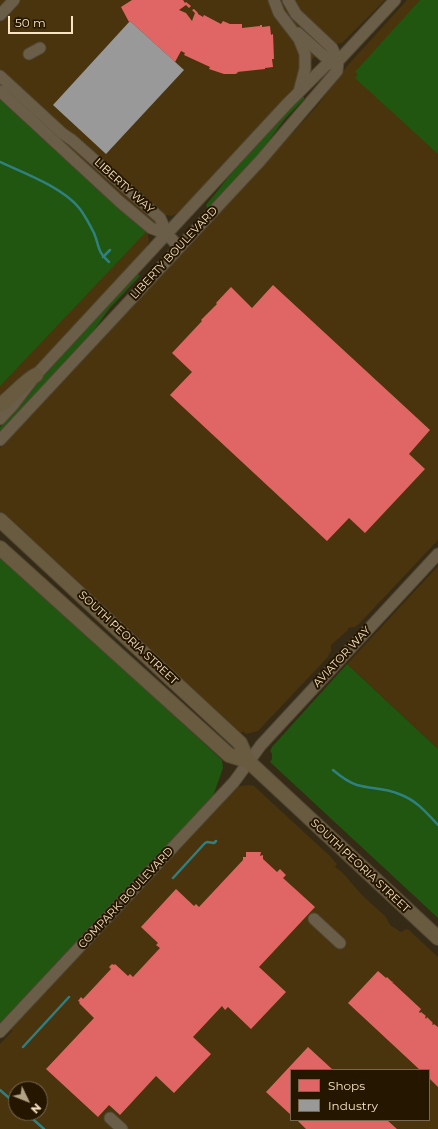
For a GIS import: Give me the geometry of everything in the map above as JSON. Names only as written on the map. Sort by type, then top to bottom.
[{"type":"main road","points":[[0,405],[28,380],[36,375]]},
{"type":"main road","name":"SOUTH PEORIA STREET","points":[[0,520],[240,743],[248,761],[438,938]]},
{"type":"main road","name":"SOUTH PEORIA STREET","points":[[0,548],[229,755],[248,761]]},
{"type":"street","points":[[0,15],[14,0]]},
{"type":"street","points":[[274,0],[282,18],[302,46],[305,58],[305,72],[298,94]]},
{"type":"street","points":[[288,0],[296,14],[332,48],[338,61]]},
{"type":"street","name":"LIBERTY BOULEVARD","points":[[0,419],[36,375],[298,94],[326,65],[338,61],[395,0]]},
{"type":"street","points":[[292,30],[298,33],[324,56],[338,61]]},
{"type":"street","points":[[29,54],[40,48]]},
{"type":"street","name":"LIBERTY BOULEVARD","points":[[0,440],[260,161],[337,71],[338,61]]},
{"type":"street","name":"LIBERTY WAY","points":[[0,76],[63,134],[72,140],[160,218],[167,234]]},
{"type":"street","name":"LIBERTY WAY","points":[[0,91],[120,202],[151,228],[167,234]]},
{"type":"street","points":[[167,234],[179,247]]},
{"type":"street","name":"AVIATOR WAY","points":[[248,761],[261,745],[438,554]]},
{"type":"street","name":"COMPARK BOULEVARD","points":[[0,1032],[234,782],[248,761]]},
{"type":"street","points":[[314,919],[340,943]]},
{"type":"street","points":[[110,1118],[122,1129]]},
{"type":"shaded area","points":[[0,0],[385,0],[342,43],[337,44],[329,42],[302,70],[296,85],[292,90],[179,212],[172,216],[165,215],[148,234],[149,242],[145,249],[20,384],[0,401]]},
{"type":"shaded area","points":[[407,0],[438,0],[438,540],[359,624],[355,627],[348,628],[348,630],[331,645],[331,651],[327,658],[258,731],[246,734],[243,731],[239,735],[0,512],[0,448],[299,126],[317,106],[348,65]]},
{"type":"shaded area","points":[[438,566],[438,749],[347,664]]},
{"type":"shaded area","points":[[250,785],[254,786],[330,856],[337,864],[335,867],[342,872],[362,895],[386,917],[390,925],[401,932],[406,929],[409,930],[438,957],[438,1129],[0,1129],[0,1044],[12,1031],[12,1028],[237,788],[240,786]]},
{"type":"green space","points":[[420,0],[438,0],[438,154],[355,78],[358,74],[355,72]]},
{"type":"green space","points":[[301,96],[304,97],[304,99],[284,120],[259,154],[207,208],[206,205],[242,160]]},
{"type":"green space","points":[[0,97],[145,229],[145,233],[0,386]]},
{"type":"green space","points":[[137,273],[140,276],[109,309],[89,337],[0,432],[0,427],[16,410],[39,379]]},
{"type":"green space","points":[[0,555],[222,760],[223,768],[213,796],[0,1023]]},
{"type":"green space","points":[[347,664],[438,749],[438,918],[270,762],[272,759],[272,754],[270,751],[272,747]]},
{"type":"building: Shops","points":[[132,0],[183,0],[191,6],[189,8],[186,5],[179,10],[186,13],[192,21],[195,13],[192,10],[194,9],[203,17],[204,15],[221,24],[223,21],[230,24],[242,24],[242,28],[260,25],[262,25],[262,27],[270,26],[271,35],[273,34],[273,67],[237,72],[238,73],[235,74],[224,74],[209,69],[210,67],[184,55],[185,53],[181,51],[175,62],[130,21],[129,22],[121,7]]},
{"type":"building: Shops","points":[[273,285],[430,430],[409,454],[425,469],[365,533],[349,518],[327,541],[170,395],[192,372],[172,353],[217,304],[216,303],[231,287],[252,308]]},
{"type":"building: Shops","points":[[246,852],[261,852],[260,856],[263,855],[263,859],[277,872],[280,869],[286,875],[283,878],[315,907],[259,967],[286,992],[251,1029],[228,1007],[225,1010],[222,1006],[193,1037],[211,1054],[174,1093],[156,1076],[120,1115],[109,1105],[98,1117],[46,1069],[94,1018],[78,1001],[81,997],[83,999],[111,969],[109,967],[112,964],[115,964],[128,976],[130,974],[133,977],[160,948],[156,945],[158,943],[141,927],[176,889],[194,906],[196,904],[199,907],[243,860],[243,857],[246,857]]},
{"type":"building: Shops","points":[[378,971],[393,982],[392,984],[393,983],[421,1009],[419,1012],[426,1016],[426,1019],[427,1017],[433,1025],[434,1024],[438,1027],[438,1087],[430,1079],[430,1069],[419,1069],[348,1003]]},
{"type":"building: Shops","points":[[308,1047],[332,1069],[290,1069],[290,1114],[266,1092]]},
{"type":"building: Shops","points":[[298,1121],[388,1121],[397,1129],[306,1129]]},
{"type":"building: Industry","points":[[130,21],[184,70],[106,154],[53,105]]},
{"type":"waterway","points":[[0,162],[32,176],[64,194],[73,201],[86,218],[94,233],[100,251],[109,262]]},
{"type":"waterway","points":[[103,257],[110,250]]},
{"type":"waterway","points":[[333,770],[344,779],[357,785],[394,792],[411,800],[438,825]]},
{"type":"waterway","points":[[173,878],[205,843],[214,843],[216,841]]},
{"type":"waterway","points":[[23,1047],[69,997]]},
{"type":"waterway","points":[[0,1090],[8,1097]]},
{"type":"waterway","points":[[35,1121],[44,1129]]}]
